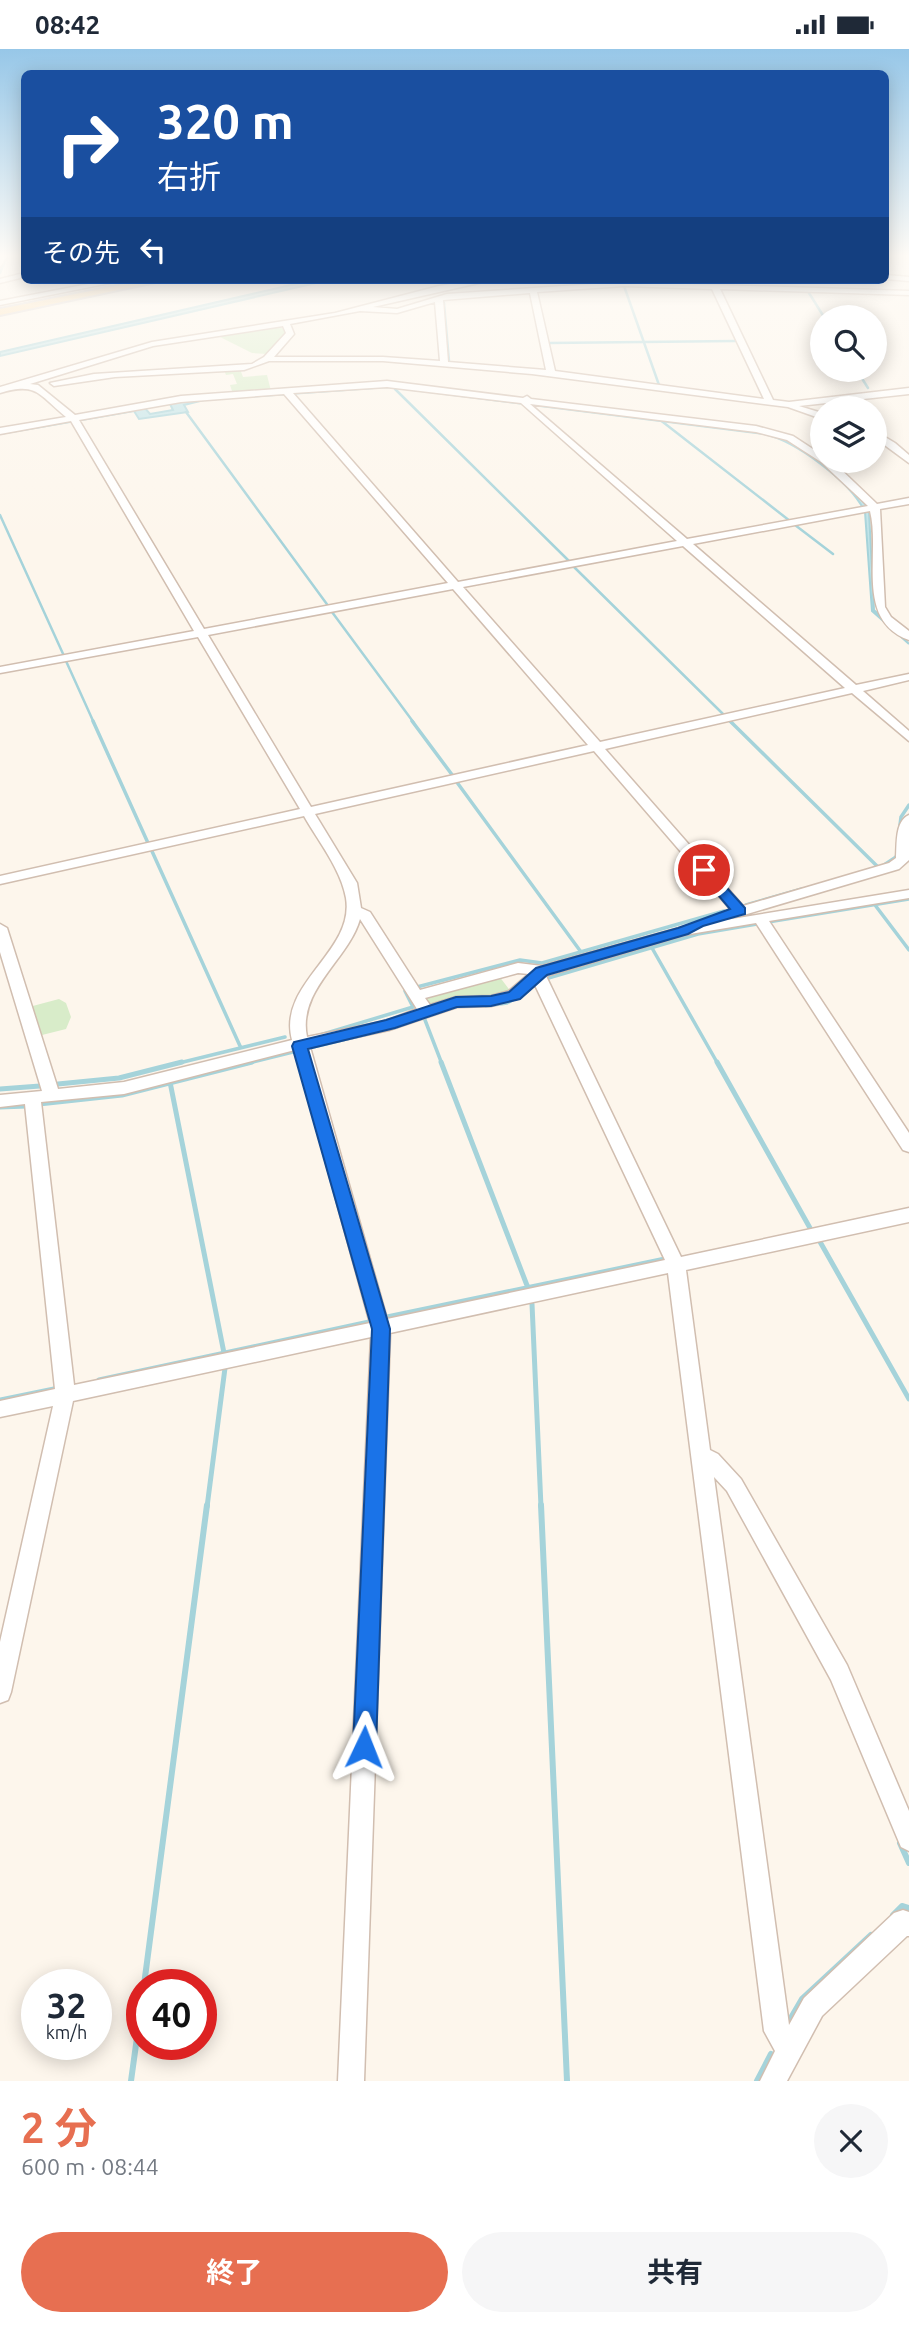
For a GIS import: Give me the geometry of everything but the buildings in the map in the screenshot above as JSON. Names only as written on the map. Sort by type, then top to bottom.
[{"type":"street","points":[[0,390],[129,351]]},
{"type":"street","points":[[268,359],[275,351]]},
{"type":"street","points":[[443,351],[444,363]]},
{"type":"street","points":[[546,351],[551,373]]},
{"type":"street","points":[[745,351],[770,403]]},
{"type":"street","points":[[20,384],[35,387],[105,374],[177,373],[248,366],[268,359],[383,359],[551,373],[789,405],[810,412]]},
{"type":"street","points":[[0,431],[181,399],[387,384],[764,431],[797,441],[810,450]]},
{"type":"street","points":[[35,387],[74,419],[350,883],[355,911],[350,932],[305,999],[299,1023],[300,1046],[381,1329],[351,2081]]},
{"type":"street","points":[[789,405],[909,391]]},
{"type":"street","points":[[287,393],[740,911]]},
{"type":"street","points":[[526,401],[909,737]]},
{"type":"street","points":[[887,442],[909,460]]},
{"type":"street","points":[[836,473],[876,511],[880,607],[887,619],[909,637]]},
{"type":"street","points":[[0,670],[909,501]]},
{"type":"street","points":[[0,880],[909,677]]},
{"type":"street","points":[[683,931],[698,923],[894,866],[904,859],[905,829],[909,819]]},
{"type":"street","points":[[0,1101],[124,1089],[271,1050],[389,1025],[456,1002],[491,1001],[514,995],[540,977],[683,931],[909,894]]},
{"type":"street","points":[[355,911],[365,915],[426,1011]]},
{"type":"street","points":[[760,919],[909,1146]]},
{"type":"street","points":[[0,928],[52,1097]]},
{"type":"street","points":[[416,996],[518,968],[540,977],[676,1265],[777,2031],[789,2049]]},
{"type":"street","points":[[0,1692],[65,1395],[33,1099]]},
{"type":"street","points":[[0,1409],[909,1215]]},
{"type":"street","points":[[702,1455],[711,1460],[734,1485],[839,1674],[909,1839]]},
{"type":"street","points":[[773,2081],[813,2007],[902,1922],[909,1924]]},
{"type":"green space","points":[[248,351],[270,351],[267,354]]},
{"type":"green space","points":[[240,369],[243,377],[267,375],[271,391],[233,394],[230,385],[237,384],[233,374],[226,375],[224,370]]},
{"type":"green space","points":[[499,976],[512,993],[430,1008],[424,999]]},
{"type":"green space","points":[[59,999],[66,1003],[71,1017],[66,1029],[38,1036],[29,1007]]},
{"type":"water","points":[[5,351],[22,351],[0,356],[0,352]]},
{"type":"water","points":[[387,386],[756,431],[772,435],[788,442],[810,457],[777,438],[764,434],[389,387],[204,400],[184,405],[188,412],[139,419],[134,411],[0,434],[144,407],[150,414],[173,410],[169,402]]},
{"type":"water","points":[[832,473],[844,481],[869,512],[874,610],[909,644],[872,611],[865,512],[848,488]]},
{"type":"waterway","points":[[448,351],[449,361]]},
{"type":"waterway","points":[[647,351],[659,385]]},
{"type":"waterway","points":[[864,382],[868,388]]},
{"type":"waterway","points":[[395,389],[570,562]]},
{"type":"waterway","points":[[186,412],[329,607]]},
{"type":"waterway","points":[[659,419],[790,521]]},
{"type":"waterway","points":[[0,515],[64,656]]},
{"type":"waterway","points":[[795,525],[833,554]]},
{"type":"waterway","points":[[573,566],[724,715]]},
{"type":"waterway","points":[[332,612],[414,723]]},
{"type":"waterway","points":[[66,661],[94,723]]},
{"type":"waterway","points":[[93,721],[148,843]]},
{"type":"waterway","points":[[412,721],[453,776]]},
{"type":"waterway","points":[[730,721],[878,867]]},
{"type":"waterway","points":[[456,781],[581,952]]},
{"type":"waterway","points":[[899,833],[901,817],[909,805]]},
{"type":"waterway","points":[[151,849],[240,1046]]},
{"type":"waterway","points":[[884,865],[896,857],[898,852]]},
{"type":"waterway","points":[[746,905],[802,889]]},
{"type":"waterway","points":[[768,922],[909,899]]},
{"type":"waterway","points":[[875,905],[909,950]]},
{"type":"waterway","points":[[581,952],[724,911]]},
{"type":"waterway","points":[[545,979],[698,934],[757,924]]},
{"type":"waterway","points":[[652,948],[718,1064]]},
{"type":"waterway","points":[[417,987],[520,960],[542,963],[581,952]]},
{"type":"waterway","points":[[320,1035],[413,1007],[405,991]]},
{"type":"waterway","points":[[486,1006],[507,1003],[526,992]]},
{"type":"waterway","points":[[425,1020],[442,1064]]},
{"type":"waterway","points":[[309,1048],[397,1027]]},
{"type":"waterway","points":[[175,1064],[285,1037]]},
{"type":"waterway","points":[[245,1064],[293,1052]]},
{"type":"waterway","points":[[58,1084],[119,1078],[182,1062]]},
{"type":"waterway","points":[[170,1083],[252,1062]]},
{"type":"waterway","points":[[441,1062],[528,1288]]},
{"type":"waterway","points":[[717,1062],[810,1228]]},
{"type":"waterway","points":[[39,1104],[122,1095],[170,1083]]},
{"type":"waterway","points":[[170,1083],[224,1353]]},
{"type":"waterway","points":[[0,1089],[40,1086]]},
{"type":"waterway","points":[[0,1107],[27,1106]]},
{"type":"waterway","points":[[819,1240],[909,1399]]},
{"type":"waterway","points":[[528,1288],[665,1259]]},
{"type":"waterway","points":[[387,1317],[528,1288]]},
{"type":"waterway","points":[[532,1304],[541,1507]]},
{"type":"waterway","points":[[99,1380],[369,1322]]},
{"type":"waterway","points":[[207,1507],[225,1368]]},
{"type":"waterway","points":[[0,1400],[54,1389]]},
{"type":"waterway","points":[[146,1969],[207,1505]]},
{"type":"waterway","points":[[541,1505],[567,2081]]},
{"type":"waterway","points":[[900,1843],[909,1863]]},
{"type":"waterway","points":[[893,1915],[902,1906],[909,1908]]},
{"type":"waterway","points":[[788,2023],[802,1999],[871,1935]]},
{"type":"waterway","points":[[757,2081],[771,2054]]},
{"type":"waterway","points":[[131,2081],[134,2060]]},
{"type":"route","points":[[364,1747],[381,1329],[300,1046],[389,1025],[456,1002],[491,1001],[514,995],[542,971],[683,931],[698,923],[740,911],[704,870]]}]
